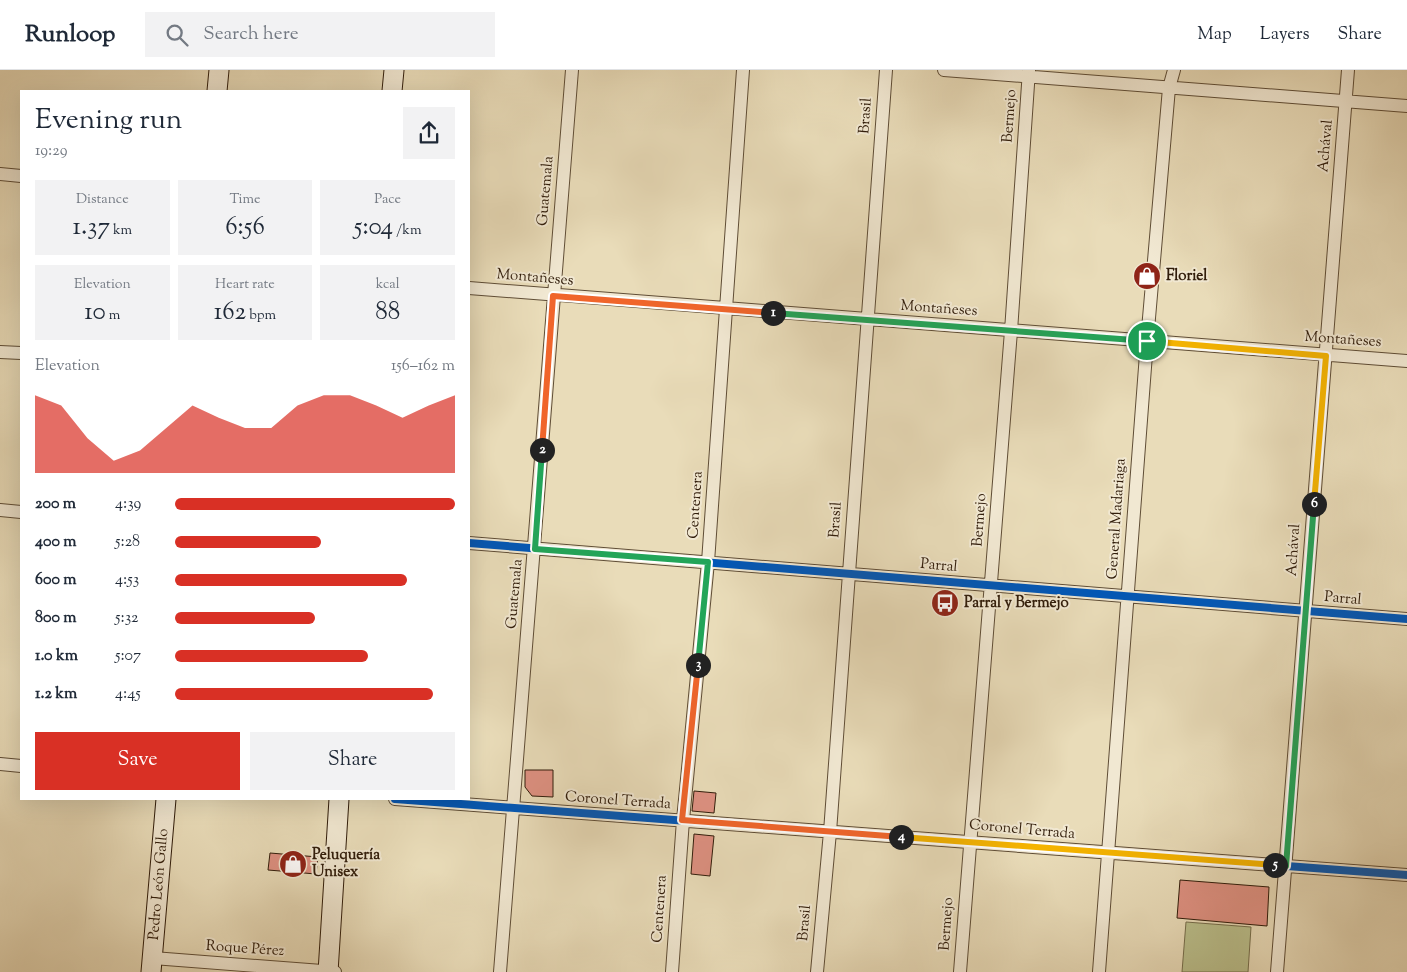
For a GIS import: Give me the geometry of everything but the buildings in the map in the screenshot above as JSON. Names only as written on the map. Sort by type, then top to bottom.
[{"type":"street","points":[[217,90],[219,70]]},
{"type":"street","points":[[392,90],[394,70]]},
{"type":"street","name":"Guatemala","points":[[500,972],[572,70]]},
{"type":"street","name":"Centenera","points":[[672,972],[682,820],[708,562],[743,70]]},
{"type":"street","name":"Brasil","points":[[817,972],[830,832],[886,70]]},
{"type":"street","points":[[944,70],[1029,73],[1169,88],[1407,106]]},
{"type":"street","name":"General Madariaga","points":[[1099,972],[1147,341],[1169,88],[1174,70]]},
{"type":"street","name":"Achával","points":[[1277,972],[1348,70]]},
{"type":"street","name":"Bermejo","points":[[960,972],[992,584],[1029,73]]},
{"type":"street","points":[[0,174],[20,176]]},
{"type":"street","name":"Montañeses","points":[[470,288],[1407,362]]},
{"type":"street","points":[[0,352],[20,353]]},
{"type":"street","points":[[0,510],[20,512]]},
{"type":"street","name":"Parral","points":[[470,543],[1407,618]]},
{"type":"street","points":[[0,764],[20,766]]},
{"type":"street","name":"Pedro León Gallo","points":[[152,965],[166,800]]},
{"type":"street","points":[[328,972],[339,800]]},
{"type":"street","name":"Coronel Terrada","points":[[410,800],[1407,875]]},
{"type":"street","name":"Roque Pérez","points":[[152,965],[335,972]]},
{"type":"green space","points":[[1186,922],[1251,927],[1248,972],[1182,972]]},
{"type":"cycle path","points":[[470,543],[1407,619]]},
{"type":"cycle path","points":[[408,800],[1407,875]]},
{"type":"place","name":"Floriel","points":[[1147,276]]},
{"type":"place","name":"Parral y Bermejo","points":[[945,603]]},
{"type":"place","name":"Peluquería Unisex","points":[[293,864]]},
{"type":"route","points":[[553,296],[1147,341],[1326,356],[1286,866],[1108,854],[682,820],[708,562],[535,549],[553,296]]}]
